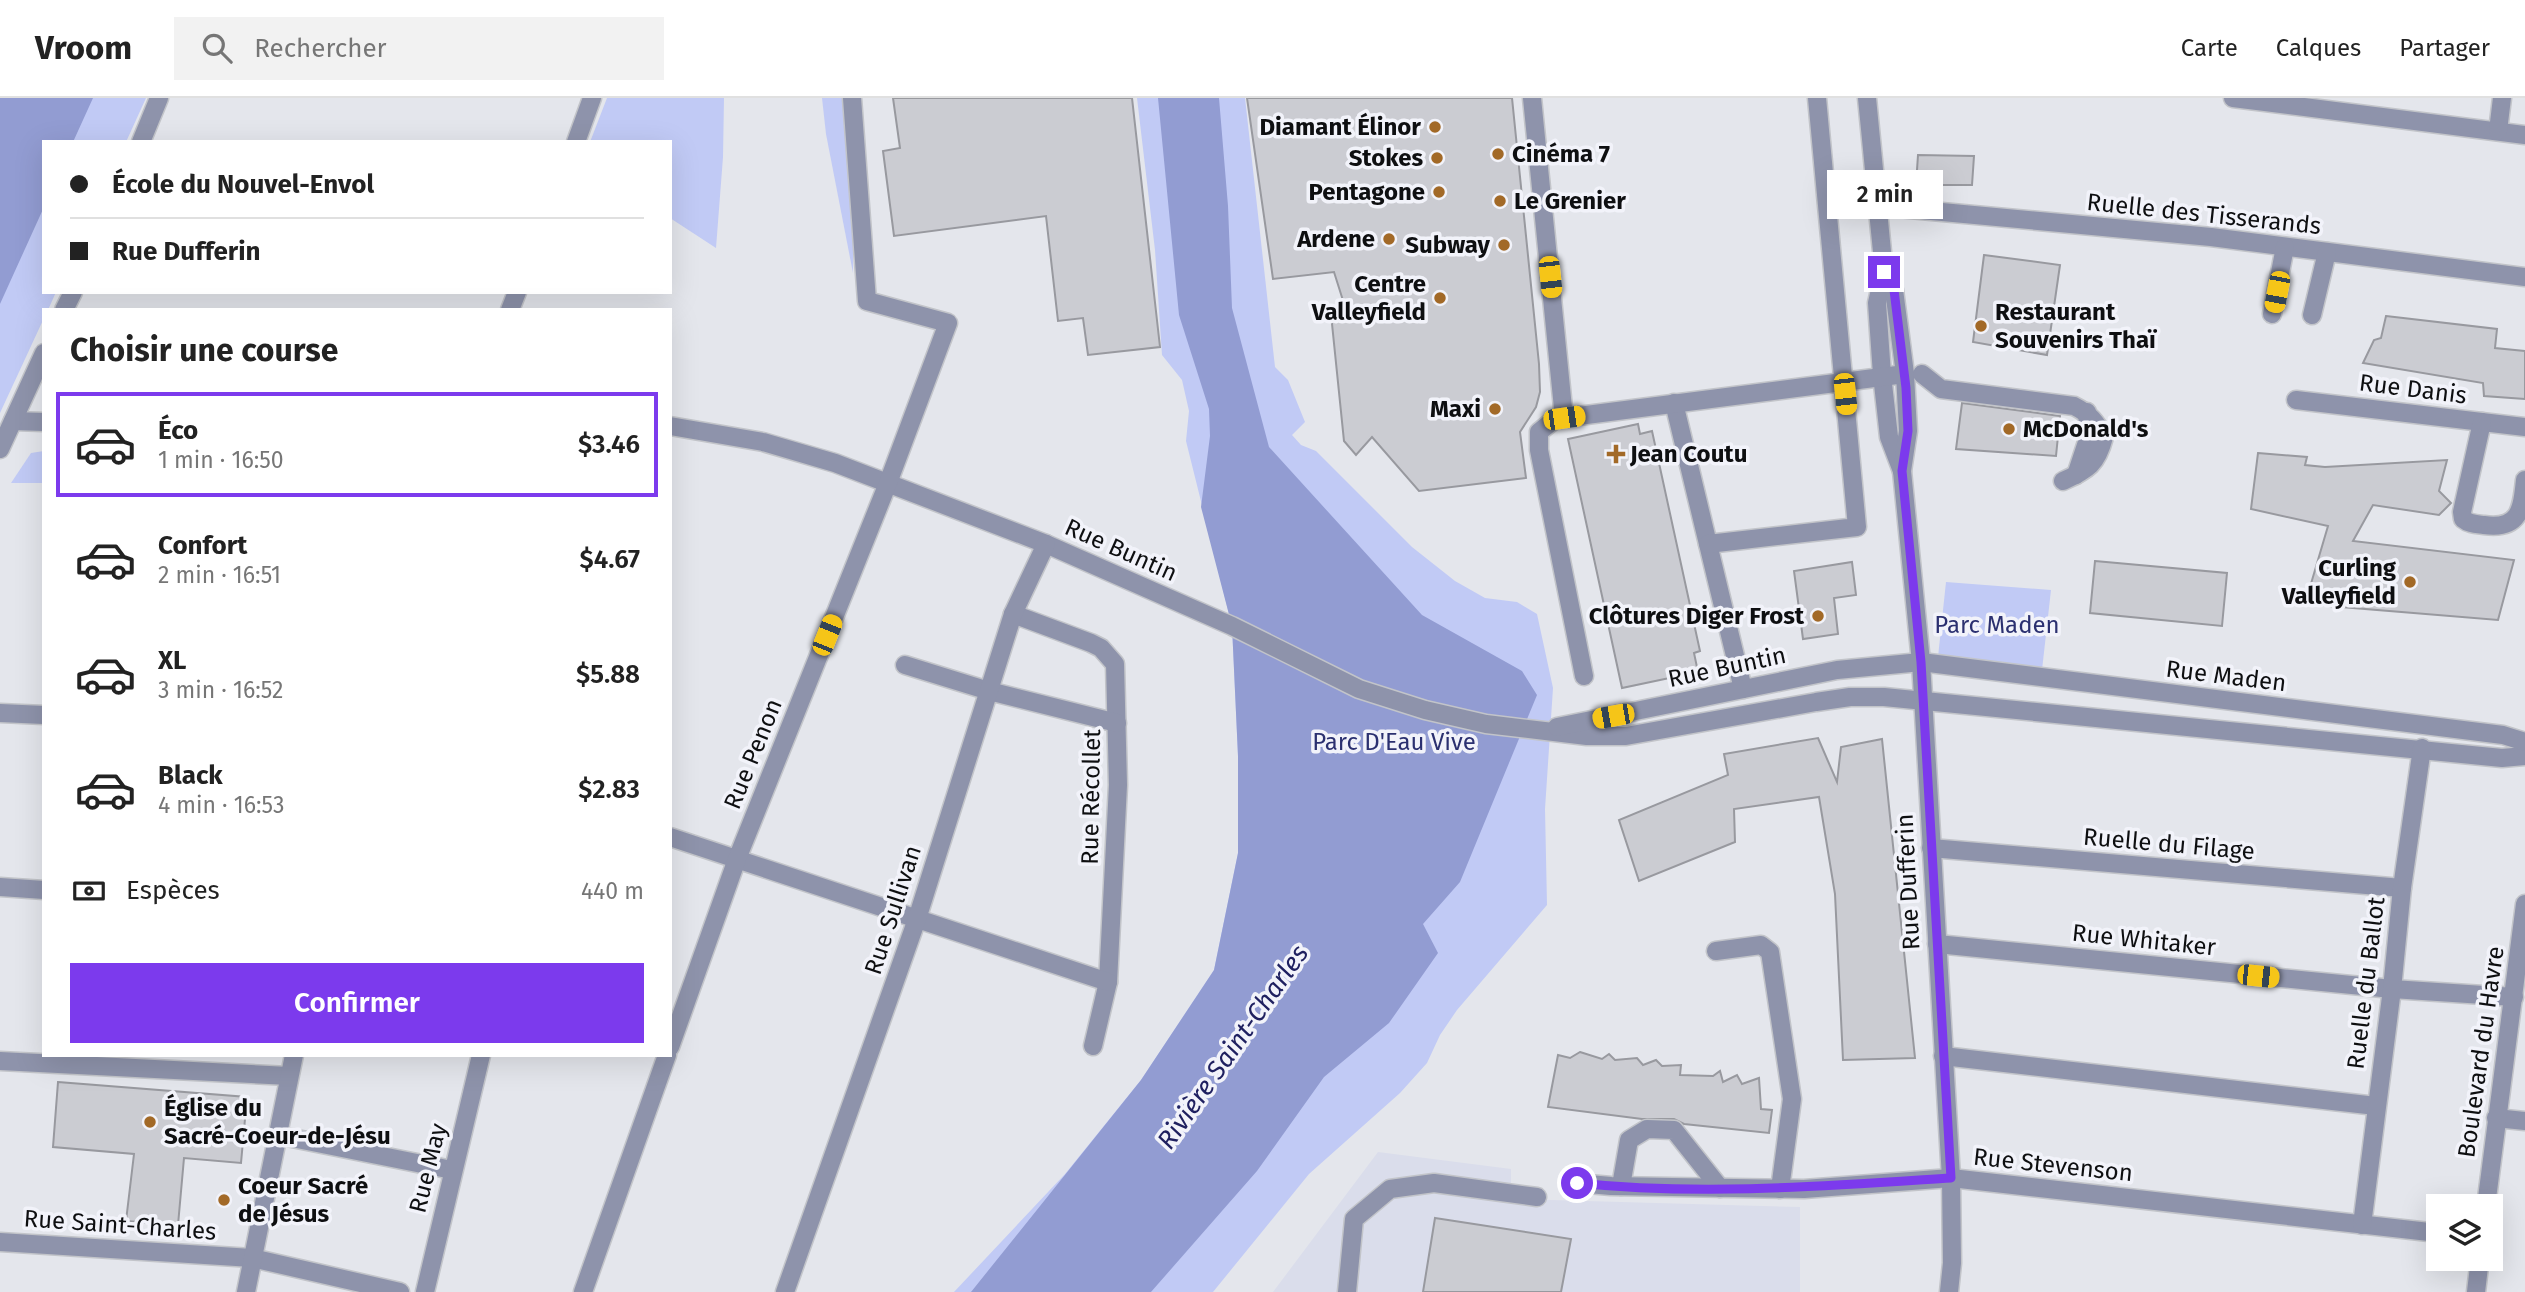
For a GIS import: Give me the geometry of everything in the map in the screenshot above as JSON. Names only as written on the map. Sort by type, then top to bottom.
[{"type":"street","points":[[142,140],[159,98]]},
{"type":"street","points":[[577,140],[592,98]]},
{"type":"street","name":"Rue Penon","points":[[672,1041],[737,859],[888,483],[948,323],[867,301],[852,98]]},
{"type":"street","points":[[1708,544],[1857,527],[1816,98]]},
{"type":"street","name":"Rue Dufferin","points":[[1867,98],[1884,272],[1877,303],[1882,375],[1889,438],[1902,471]]},
{"type":"street","points":[[2233,98],[2525,135]]},
{"type":"street","points":[[2498,131],[2502,98]]},
{"type":"street","points":[[1535,99],[1564,418]]},
{"type":"street","name":"Ruelle des Tisserands","points":[[1877,206],[2211,237],[2525,277]]},
{"type":"street","points":[[2272,314],[2285,247]]},
{"type":"street","points":[[2312,315],[2327,252]]},
{"type":"street","name":"Rue Dufferin","points":[[1884,272],[1894,290],[1914,374],[1902,471],[1921,662],[1951,1178],[1952,1262],[1949,1292]]},
{"type":"street","points":[[0,449],[42,358]]},
{"type":"street","points":[[1584,676],[1539,450],[1539,432],[1555,419],[1882,375],[1914,374],[1941,389],[2074,405],[2087,412],[2104,438],[2100,455],[2086,471],[2070,478]]},
{"type":"street","name":"Rue Danis","points":[[2296,400],[2525,427]]},
{"type":"street","points":[[1674,403],[1743,690]]},
{"type":"street","points":[[13,421],[42,422]]},
{"type":"street","points":[[2482,422],[2462,512],[2463,519],[2467,523],[2494,526],[2509,523],[2522,507],[2525,480]]},
{"type":"street","name":"Rue Buntin","points":[[672,426],[763,442],[835,463],[1046,544],[1232,626],[1359,689],[1425,710],[1486,724],[1587,736],[1626,736],[1850,697],[1922,700]]},
{"type":"street","name":"Rue Sullivan","points":[[785,1292],[917,919],[1013,614],[1046,544]]},
{"type":"street","name":"Rue Récollet","points":[[1013,614],[1091,643],[1109,656],[1115,664],[1117,674],[1118,785],[1108,982],[1093,1046]]},
{"type":"street","name":"Rue Buntin","points":[[1537,729],[1837,670],[1921,662]]},
{"type":"street","name":"Rue Maden","points":[[1921,662],[2503,735],[2525,742]]},
{"type":"street","points":[[905,665],[989,691],[1117,723]]},
{"type":"street","points":[[1922,700],[2502,758],[2525,756]]},
{"type":"street","points":[[0,713],[42,715]]},
{"type":"street","name":"Ruelle du Ballot","points":[[2362,1224],[2402,888],[2422,748]]},
{"type":"street","points":[[672,838],[1108,982]]},
{"type":"street","name":"Ruelle du Filage","points":[[1931,848],[2402,888]]},
{"type":"street","points":[[0,887],[42,890]]},
{"type":"street","name":"Boulevard du Havre","points":[[2488,1194],[2525,904]]},
{"type":"street","name":"Rue Whitaker","points":[[1937,944],[2392,989],[2514,998]]},
{"type":"street","points":[[1716,951],[1761,945],[1770,952],[1791,1099],[1780,1189]]},
{"type":"street","points":[[1943,1056],[2376,1105]]},
{"type":"street","points":[[246,1292],[294,1057]]},
{"type":"street","name":"Rue May","points":[[425,1292],[480,1057]]},
{"type":"street","points":[[583,1292],[666,1057]]},
{"type":"street","points":[[0,1061],[289,1076]]},
{"type":"street","points":[[2497,1118],[2525,1121]]},
{"type":"street","points":[[1621,1186],[1629,1140],[1647,1129],[1675,1130],[1720,1188]]},
{"type":"street","points":[[276,1135],[452,1170]]},
{"type":"street","name":"Rue Stevenson","points":[[1577,1183],[1780,1189],[1951,1178],[2426,1232]]},
{"type":"street","points":[[1347,1292],[1354,1219],[1390,1189],[1434,1183],[1537,1197]]},
{"type":"street","name":"Rue Saint-Charles","points":[[0,1242],[252,1258],[394,1291]]},
{"type":"street","points":[[2476,1292],[2478,1271]]},
{"type":"shaded area","points":[[1378,1152],[1511,1169],[1511,1199],[1800,1207],[1800,1292],[1273,1292]]},
{"type":"green space","points":[[0,98],[146,98],[127,140],[42,140],[42,294],[55,294],[49,308],[42,308],[42,322],[0,413]]},
{"type":"green space","points":[[607,98],[724,98],[723,157],[716,248],[672,219],[672,140],[591,140]]},
{"type":"green space","points":[[822,98],[852,98],[853,273],[826,134]]},
{"type":"green space","name":"Parc D'Eau Vive","points":[[1137,98],[1245,98],[1275,367],[1288,380],[1305,422],[1292,435],[1301,445],[1316,451],[1412,547],[1455,581],[1485,598],[1517,602],[1537,614],[1553,688],[1545,809],[1547,905],[1457,1010],[1440,1035],[1427,1063],[1400,1093],[1309,1174],[1213,1292],[954,1292],[1065,1174],[1141,1080],[1214,970],[1238,853],[1238,756],[1232,626],[1186,441],[1189,411],[1182,380],[1162,355],[1155,250]]},
{"type":"green space","points":[[42,451],[42,483],[11,483],[31,453]]},
{"type":"green space","name":"Parc Maden","points":[[1946,582],[2051,590],[2042,670],[1938,657]]},
{"type":"water","points":[[0,98],[93,98],[74,140],[42,140],[42,211],[0,304]]},
{"type":"water","name":"Parc D'Eau Vive","points":[[1158,98],[1219,98],[1228,206],[1232,308],[1269,447],[1422,615],[1522,671],[1537,695],[1460,882],[1423,924],[1438,953],[1389,1023],[1324,1077],[1257,1171],[1151,1292],[971,1292],[1141,1080],[1214,970],[1238,853],[1238,756],[1232,626],[1201,507],[1210,436],[1209,409],[1179,315]]},
{"type":"building","points":[[893,98],[1132,98],[1160,347],[1088,355],[1083,318],[1058,321],[1046,216],[894,236],[883,151],[900,148]]},
{"type":"building","name":"Centre Valleyfield","points":[[1247,98],[1512,98],[1539,364],[1540,392],[1536,407],[1520,432],[1526,478],[1419,491],[1372,437],[1356,455],[1344,441],[1331,314],[1346,310],[1334,272],[1273,279]]},
{"type":"building","points":[[1918,155],[1974,156],[1972,185],[1916,185]]},
{"type":"building","points":[[1984,255],[2060,265],[2047,355],[1973,342]]},
{"type":"building","points":[[2386,316],[2497,329],[2495,348],[2525,351],[2525,399],[2484,396],[2483,383],[2363,363],[2374,340],[2381,338]]},
{"type":"building","name":"McDonald's","points":[[1962,403],[2060,416],[2056,456],[1956,449]]},
{"type":"building","points":[[1638,424],[1640,434],[1652,431],[1700,651],[1694,653],[1698,672],[1622,688],[1568,439]]},
{"type":"building","points":[[2258,453],[2307,457],[2305,465],[2325,467],[2447,460],[2439,491],[2451,503],[2439,515],[2373,505],[2353,541],[2514,560],[2498,620],[2305,604],[2328,526],[2251,509]]},
{"type":"building","points":[[2095,561],[2227,573],[2222,626],[2090,613]]},
{"type":"building","name":"Clôtures Diger Frost","points":[[1852,562],[1856,595],[1834,598],[1838,634],[1803,639],[1794,571]]},
{"type":"building","points":[[1818,738],[1837,782],[1841,747],[1882,739],[1915,1058],[1843,1060],[1835,894],[1819,797],[1734,809],[1735,842],[1639,881],[1619,820],[1728,775],[1724,754]]},
{"type":"building","points":[[1580,1052],[1602,1059],[1609,1054],[1615,1060],[1637,1058],[1643,1065],[1656,1060],[1662,1066],[1681,1065],[1680,1075],[1713,1076],[1720,1071],[1723,1082],[1737,1075],[1742,1084],[1759,1078],[1761,1109],[1772,1110],[1769,1133],[1684,1124],[1674,1119],[1642,1119],[1548,1107],[1558,1055],[1570,1058]]},
{"type":"building","name":"Église du Sacré-Coeur-de-Jésu","points":[[58,1082],[247,1097],[241,1163],[184,1158],[178,1225],[126,1221],[134,1154],[53,1147]]},
{"type":"building","points":[[1435,1218],[1571,1239],[1561,1292],[1423,1292]]},
{"type":"place","name":"Diamant Élinor","points":[[1435,127]]},
{"type":"place","name":"Cinéma 7","points":[[1498,154]]},
{"type":"place","name":"Stokes","points":[[1437,158]]},
{"type":"place","name":"Pentagone","points":[[1439,192]]},
{"type":"place","name":"Le Grenier","points":[[1500,201]]},
{"type":"place","name":"Ardene","points":[[1389,239]]},
{"type":"place","name":"Subway","points":[[1504,245]]},
{"type":"place","name":"Centre Valleyfield","points":[[1440,298]]},
{"type":"place","name":"Restaurant Souvenirs Thaï","points":[[1981,326]]},
{"type":"place","name":"Maxi","points":[[1495,409]]},
{"type":"place","name":"McDonald's","points":[[2009,429]]},
{"type":"place","name":"Jean Coutu","points":[[1616,454]]},
{"type":"place","name":"Curling Valleyfield","points":[[2410,582]]},
{"type":"place","name":"Clôtures Diger Frost","points":[[1818,616]]},
{"type":"place","name":"Église du Sacré-Coeur-de-Jésu","points":[[150,1122]]},
{"type":"place","name":"Coeur Sacré de Jésus","points":[[224,1200]]},
{"type":"route","points":[[1577,1183],[1611,1186],[1804,1189],[1951,1178],[1921,662],[1902,471],[1908,431],[1905,374],[1894,290],[1884,272]]},
{"type":"water label","name":"Rivière Saint-Charles","points":[[1233,1047]]}]
